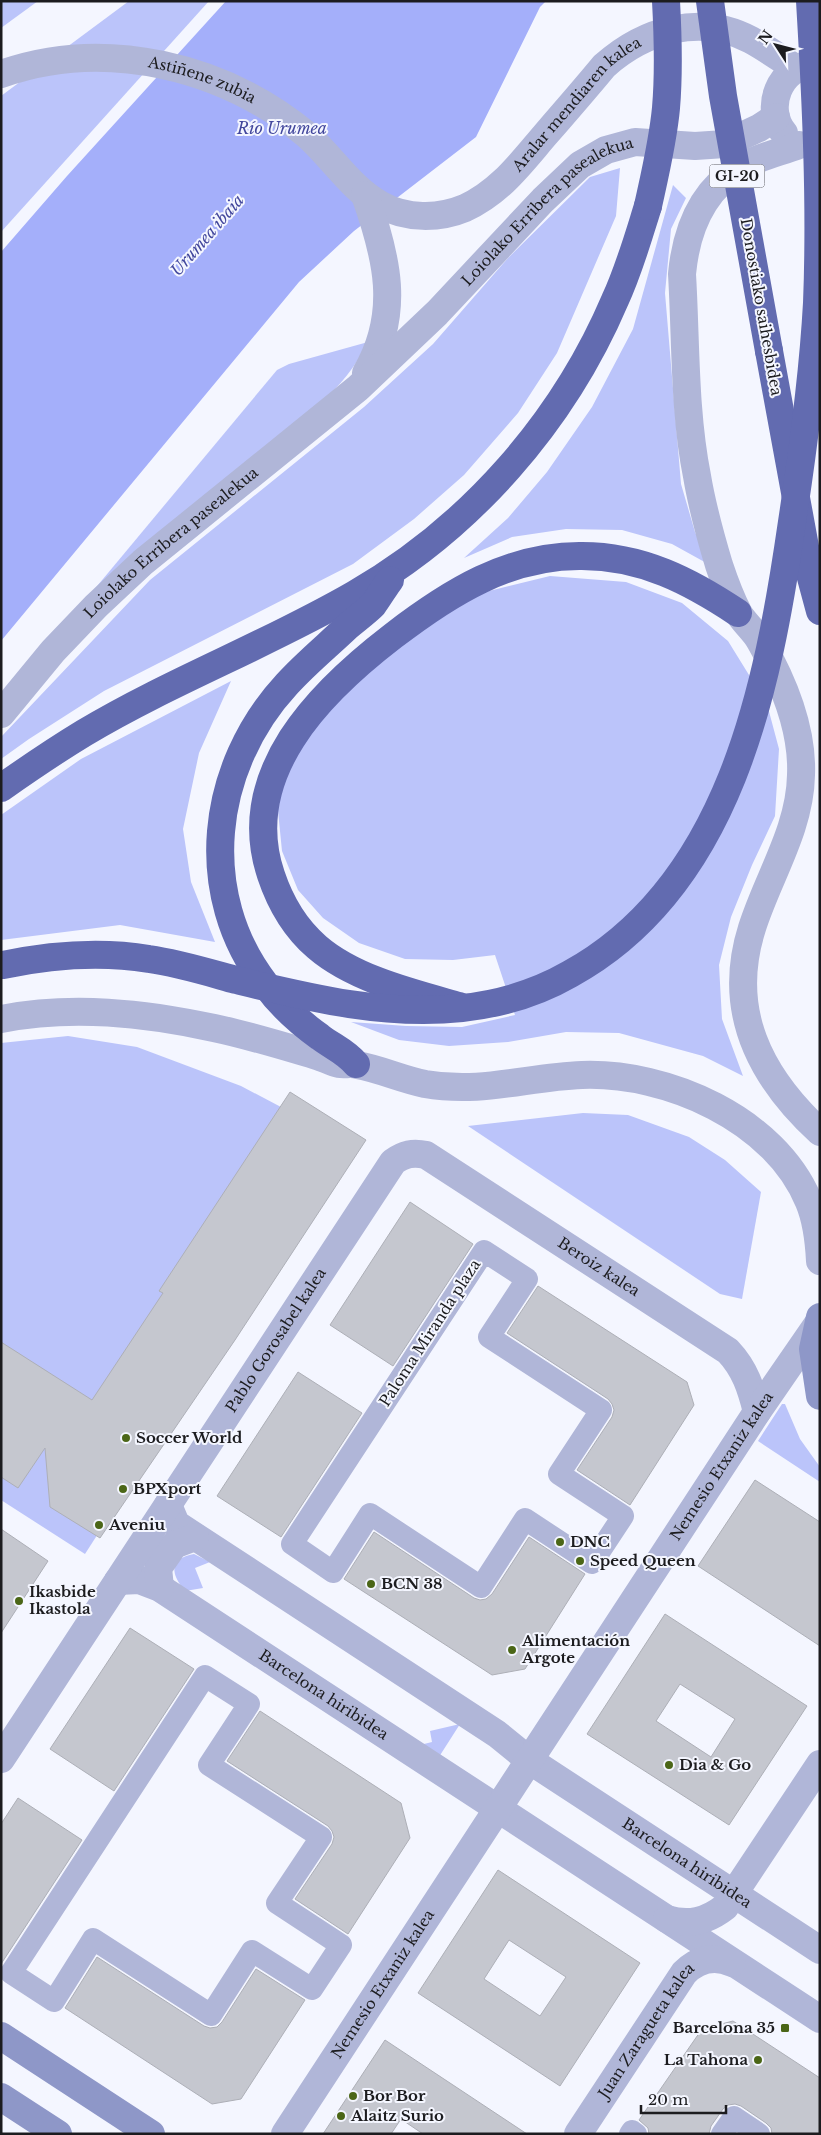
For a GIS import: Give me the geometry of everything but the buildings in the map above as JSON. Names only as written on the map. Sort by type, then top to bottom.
[{"type":"highway","points":[[1,788],[100,724],[331,608],[399,566],[438,536],[475,503],[509,468],[540,429],[594,345],[616,300],[634,254],[660,154],[666,109],[668,66],[666,1]]},
{"type":"highway","name":"Donostiako saihesbidea","points":[[710,1],[723,96],[766,336],[810,574],[820,611]]},
{"type":"highway","points":[[2,966],[62,956],[122,956],[180,965],[291,993],[361,1007],[422,1010],[466,1008],[528,993],[558,981],[587,965],[613,947],[637,926],[659,902],[696,850],[715,815],[740,756],[762,686],[782,589],[807,418],[817,301],[818,214],[816,128],[810,1]]},
{"type":"highway","points":[[466,1008],[399,989],[353,970],[318,948],[294,923],[277,893],[268,868],[263,837],[264,809],[272,778],[291,739],[319,702],[374,651],[414,621],[476,580],[527,562],[581,556],[633,561],[682,578],[738,613]]},
{"type":"highway","points":[[356,1064],[346,1053],[311,1031],[285,1009],[264,984],[240,944],[226,902],[220,866],[220,832],[225,798],[236,761],[256,722],[286,685],[373,605],[399,566]]},
{"type":"main road","points":[[818,1321],[813,1349],[820,1396]]},
{"type":"main road","points":[[1,2036],[151,2134]]},
{"type":"main road","points":[[1,2097],[58,2134]]},
{"type":"street","name":"Aralar mendiaren kalea","points":[[365,195],[381,206],[400,214],[442,215],[464,208],[497,188],[604,66],[620,52],[655,34],[694,27],[732,32],[808,66]]},
{"type":"street","name":"Astiñene zubia","points":[[1,74],[58,61],[92,58],[164,64],[222,84],[249,96],[279,114],[307,136],[365,195]]},
{"type":"street","points":[[808,66],[786,77],[778,89],[774,103],[780,129],[788,138],[809,147]]},
{"type":"street","name":"Loiolako Erribera pasealekua","points":[[1,714],[53,651],[96,606],[143,562],[358,388],[437,313],[536,207],[580,165],[606,150],[635,142],[696,146],[725,144],[759,128],[776,117]]},
{"type":"street","points":[[809,147],[742,166],[725,179],[710,194],[698,212],[684,253],[682,274],[690,427],[696,474],[706,521],[738,613],[759,639],[790,705],[798,739],[801,776],[795,816],[786,846],[752,928],[742,971],[744,1010],[757,1050],[779,1088],[820,1132]]},
{"type":"street","name":"Loiolako Erribera pasealekua","points":[[358,388],[376,356],[385,328],[388,308],[387,276],[379,234],[365,195]]},
{"type":"street","points":[[1,1019],[57,1011],[95,1011],[133,1015],[214,1028],[340,1064],[356,1064],[401,1078],[449,1087],[499,1086],[563,1077],[611,1076],[640,1080],[695,1096],[721,1110],[746,1127],[769,1146],[789,1167],[800,1183],[810,1205],[819,1238],[820,1261]]},
{"type":"street","name":"Beroiz kalea","points":[[410,1153],[418,1153],[434,1160],[728,1351],[737,1360],[747,1378],[757,1412]]},
{"type":"street","name":"Pablo Gorosabel kalea","points":[[1,1759],[393,1162],[410,1153]]},
{"type":"street","name":"Paloma Miranda plaza","points":[[484,1251],[527,1279],[489,1337],[601,1410],[559,1474],[623,1516],[592,1562],[525,1519],[481,1587],[370,1514],[333,1572],[292,1544],[484,1251]]},
{"type":"street","name":"Nemesio Etxaniz kalea","points":[[514,1785],[818,1321]]},
{"type":"street","name":"Barcelona hiribidea","points":[[168,1505],[176,1524],[512,1745],[528,1746],[543,1739],[548,1732]]},
{"type":"street","points":[[160,1588],[158,1568],[174,1545],[195,1536]]},
{"type":"street","name":"Barcelona hiribidea","points":[[118,1581],[139,1580],[160,1588],[471,1793],[820,2019]]},
{"type":"street","points":[[205,1676],[249,1704],[209,1765],[321,1837],[277,1904],[341,1945],[312,1989],[252,1951],[211,2016],[93,1939],[54,2000],[12,1973],[93,1847],[205,1676]]},
{"type":"street","name":"Barcelona hiribidea","points":[[506,1741],[529,1760],[553,1776],[820,1950]]},
{"type":"street","points":[[666,1919],[686,1923],[707,1919],[725,1907],[820,1764]]},
{"type":"street","name":"Nemesio Etxaniz kalea","points":[[285,2134],[518,1779],[532,1772],[553,1776]]},
{"type":"street","name":"Barcelona hiribidea","points":[[514,1785],[510,1792],[509,1807],[516,1820],[522,1825]]},
{"type":"street","name":"Nemesio Etxaniz kalea","points":[[471,1793],[477,1798],[484,1812],[484,1827],[481,1834]]},
{"type":"street","points":[[752,1865],[748,1891],[751,1899],[762,1912]]},
{"type":"street","name":"Juan Zaragueta kalea","points":[[578,2134],[684,1973],[698,1962],[706,1960],[725,1959],[733,1963]]},
{"type":"street","points":[[722,2134],[734,2117],[758,2134]]},
{"type":"street","points":[[630,2134],[632,2131],[636,2134]]},
{"type":"shaded area","points":[[1,1],[38,1],[1,28]]},
{"type":"shaded area","points":[[129,1],[209,1],[1,232],[1,96]]},
{"type":"shaded area","points":[[620,168],[616,216],[557,353],[518,413],[464,475],[414,519],[353,564],[104,691],[1,759],[1,737],[150,580],[364,407],[433,344],[508,258],[590,177]]},
{"type":"shaded area","points":[[673,185],[686,198],[671,229],[665,293],[681,484],[695,532],[710,565],[672,544],[622,530],[566,529],[512,537],[464,558],[508,518],[547,472],[592,407],[633,329]]},
{"type":"shaded area","points":[[368,342],[347,375],[320,404],[73,615],[277,370],[289,364]]},
{"type":"shaded area","points":[[550,576],[626,582],[682,603],[728,641],[767,704],[779,749],[775,816],[752,865],[731,917],[719,965],[722,1019],[743,1076],[703,1056],[619,1033],[566,1032],[508,1042],[449,1046],[399,1040],[351,1022],[406,1026],[462,1027],[515,1015],[495,955],[453,960],[405,959],[359,943],[323,918],[298,890],[282,851],[277,801],[291,761],[329,709],[381,661],[452,605],[489,591]]},
{"type":"shaded area","points":[[231,681],[199,753],[183,829],[191,882],[215,942],[120,925],[1,940],[1,815],[81,759]]},
{"type":"shaded area","points":[[68,1036],[137,1047],[241,1086],[349,1143],[85,1554],[1,1500],[1,1043]]},
{"type":"shaded area","points":[[583,1113],[628,1115],[689,1137],[725,1160],[761,1192],[742,1299],[720,1294],[468,1126]]},
{"type":"shaded area","points":[[782,1404],[785,1404],[800,1439],[820,1467],[820,1482],[758,1441]]},
{"type":"shaded area","points":[[194,1554],[210,1562],[195,1568],[203,1588],[185,1591],[175,1573],[176,1563],[186,1556]]},
{"type":"shaded area","points":[[460,1724],[437,1760],[416,1746],[432,1742],[430,1731]]},
{"type":"water","name":"Río Urumea","points":[[226,1],[546,1],[540,7],[476,137],[354,231],[299,282],[1,641],[1,252],[67,176]]},
{"type":"place","name":"Soccer World","points":[[126,1438]]},
{"type":"place","name":"BPXport","points":[[123,1489]]},
{"type":"place","name":"Aveniu","points":[[99,1525]]},
{"type":"place","name":"DNC","points":[[560,1542]]},
{"type":"place","name":"Speed Queen","points":[[580,1561]]},
{"type":"place","name":"BCN 38","points":[[371,1584]]},
{"type":"place","name":"Ikasbide Ikastola","points":[[19,1601]]},
{"type":"place","name":"Alimentación Argote","points":[[512,1650]]},
{"type":"place","name":"Dia & Go","points":[[669,1765]]},
{"type":"place","name":"Barcelona 35","points":[[785,2028]]},
{"type":"place","name":"La Tahona","points":[[758,2060]]},
{"type":"place","name":"Bor Bor","points":[[353,2096]]},
{"type":"place","name":"Alaitz Surio","points":[[341,2116]]},
{"type":"water label","name":"Urumea ibaia","points":[[207,235]]}]
